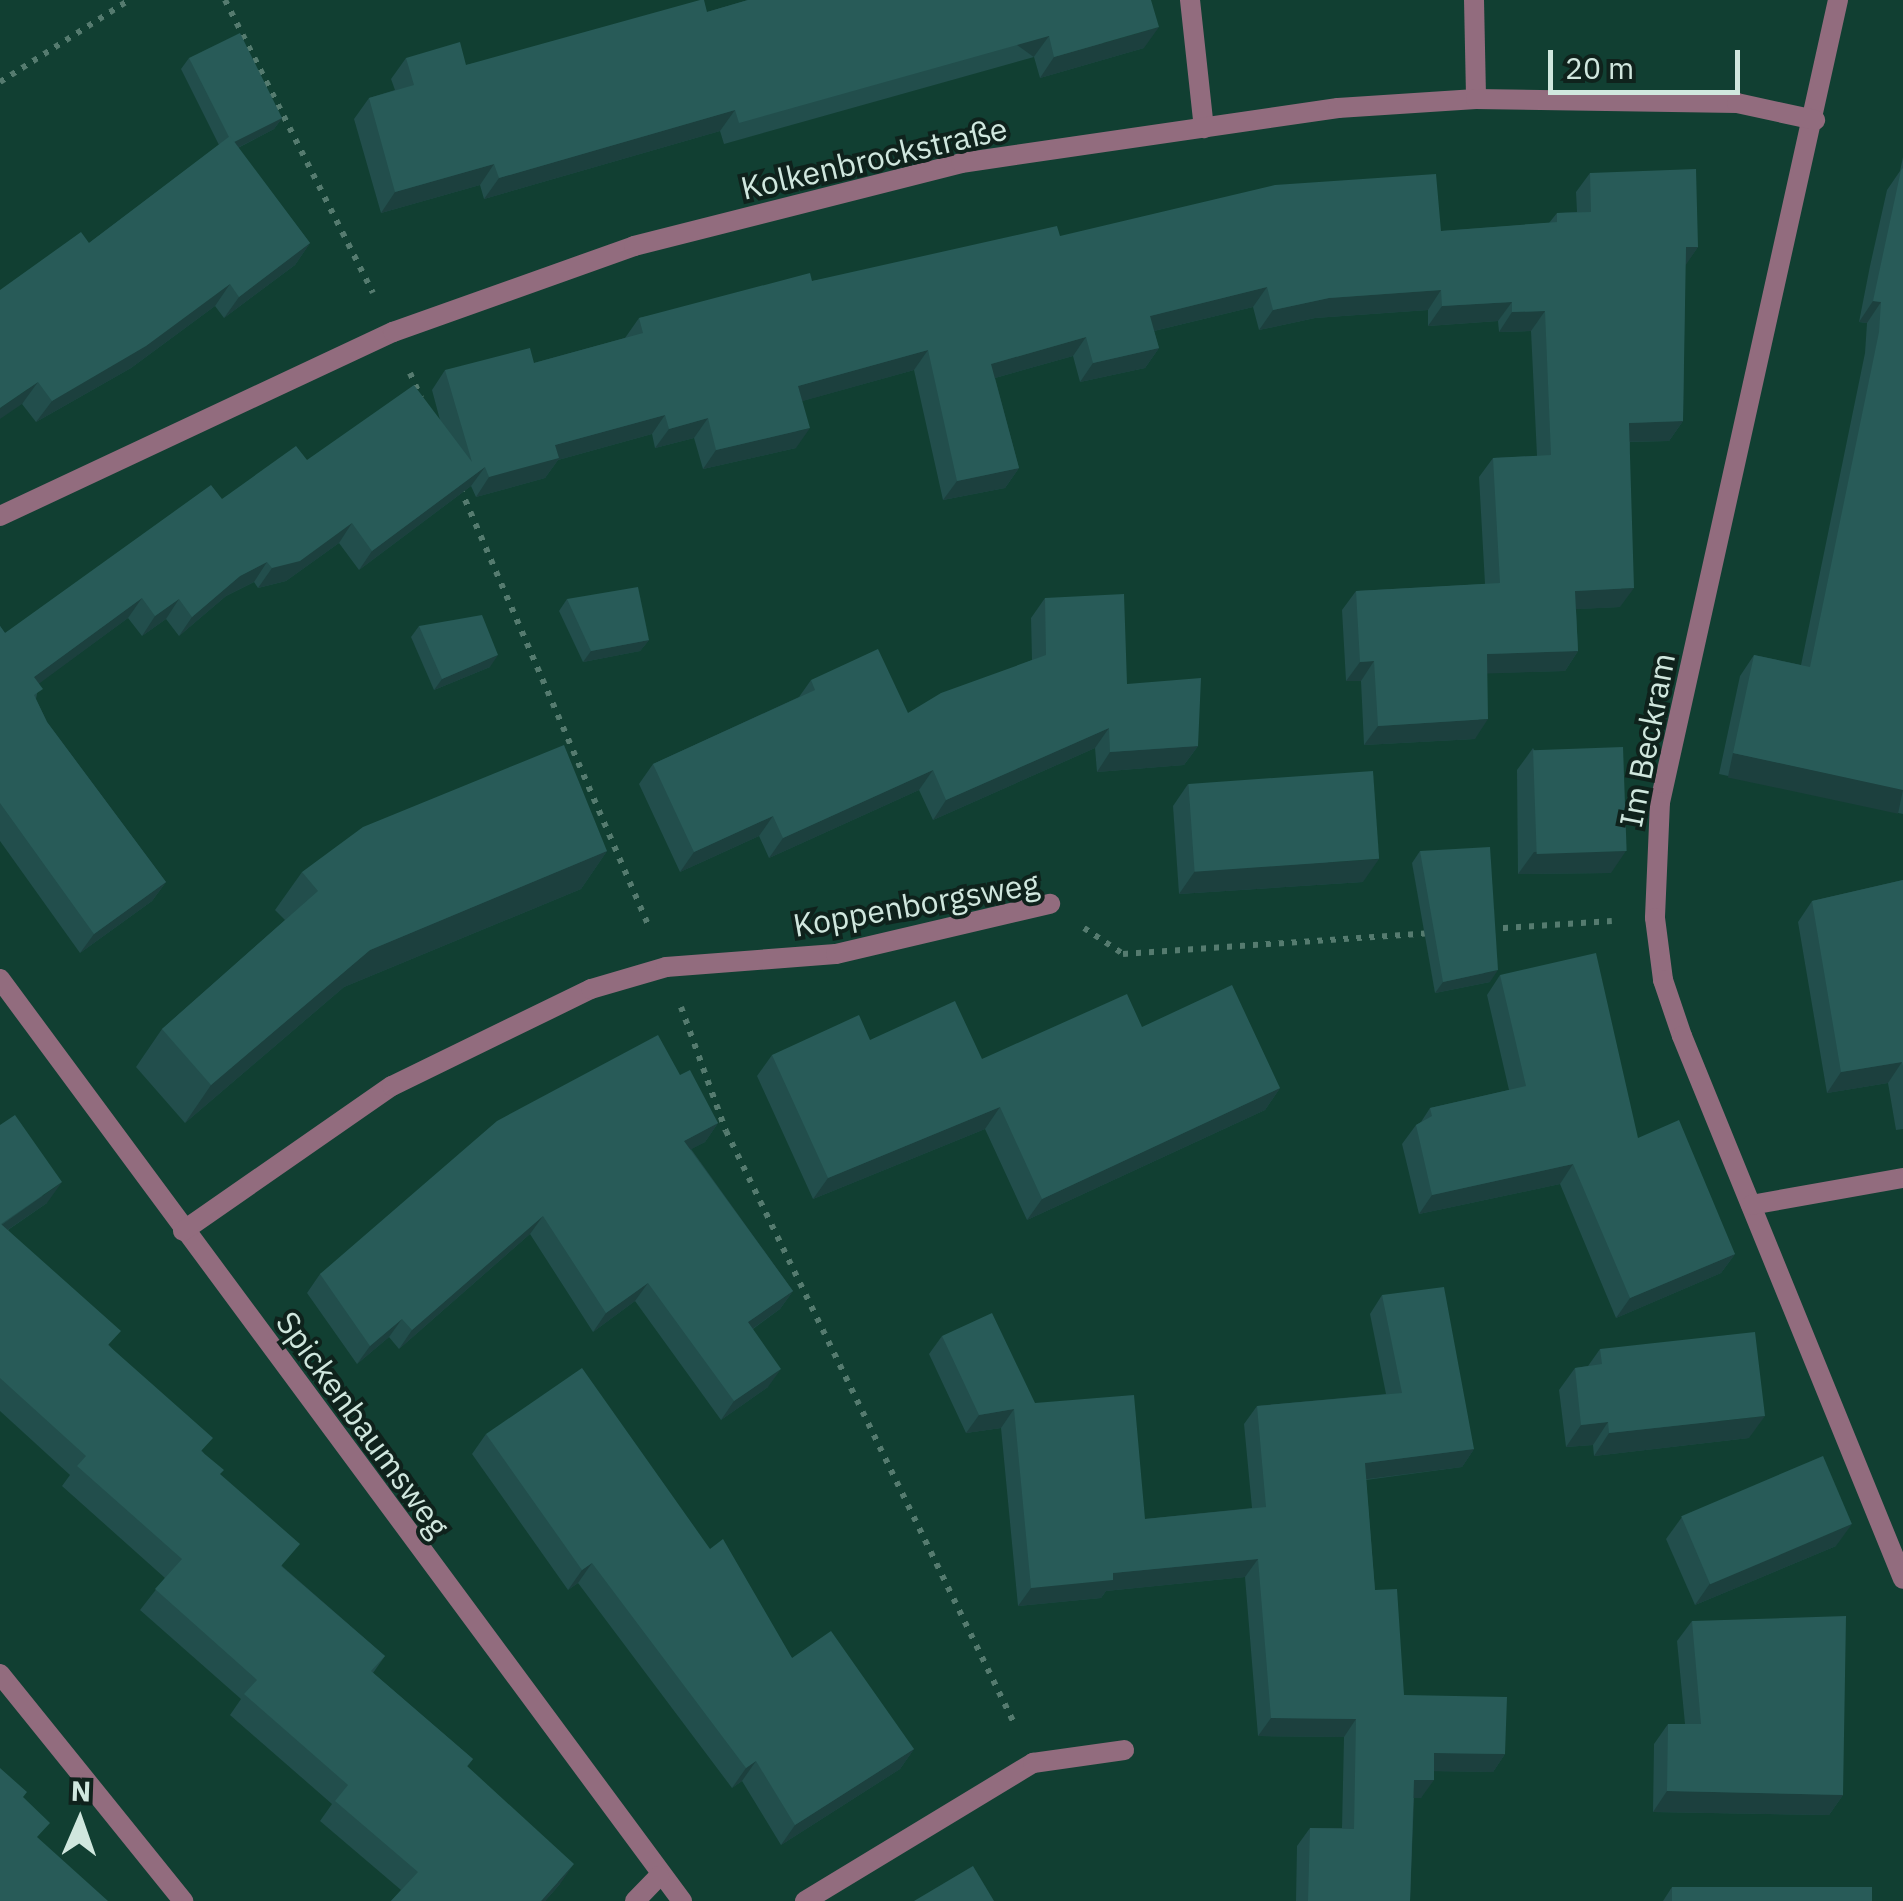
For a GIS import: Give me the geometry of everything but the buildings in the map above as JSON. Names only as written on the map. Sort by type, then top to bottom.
[{"type":"street","points":[[1190,0],[1204,128]]},
{"type":"street","points":[[1474,0],[1476,100]]},
{"type":"street","name":"Im Beckram","points":[[1838,0],[1815,120],[1660,802],[1655,918],[1663,980],[1682,1036],[1903,1580]]},
{"type":"street","name":"Kolkenbrockstraße","points":[[0,516],[392,332],[634,246],[961,163],[1338,108],[1476,100],[1738,103],[1815,120]]},
{"type":"street","name":"Koppenborgsweg","points":[[183,1231],[392,1086],[591,990],[666,967],[836,954],[1050,904]]},
{"type":"street","name":"Spickenbaumsweg","points":[[0,979],[682,1901]]},
{"type":"street","points":[[1751,1205],[1903,1178]]},
{"type":"street","points":[[0,1674],[183,1901]]},
{"type":"street","points":[[806,1901],[1033,1763],[1124,1750]]},
{"type":"street","points":[[634,1901],[660,1876]]},
{"type":"path","points":[[0,82],[129,0]]},
{"type":"path","points":[[225,0],[392,332],[424,404]]},
{"type":"path","points":[[455,477],[666,967],[726,1131],[1033,1763]]},
{"type":"path","name":"Koppenborgsweg","points":[[1050,904],[1123,954],[1438,933]]},
{"type":"path","points":[[1478,930],[1655,918]]}]
